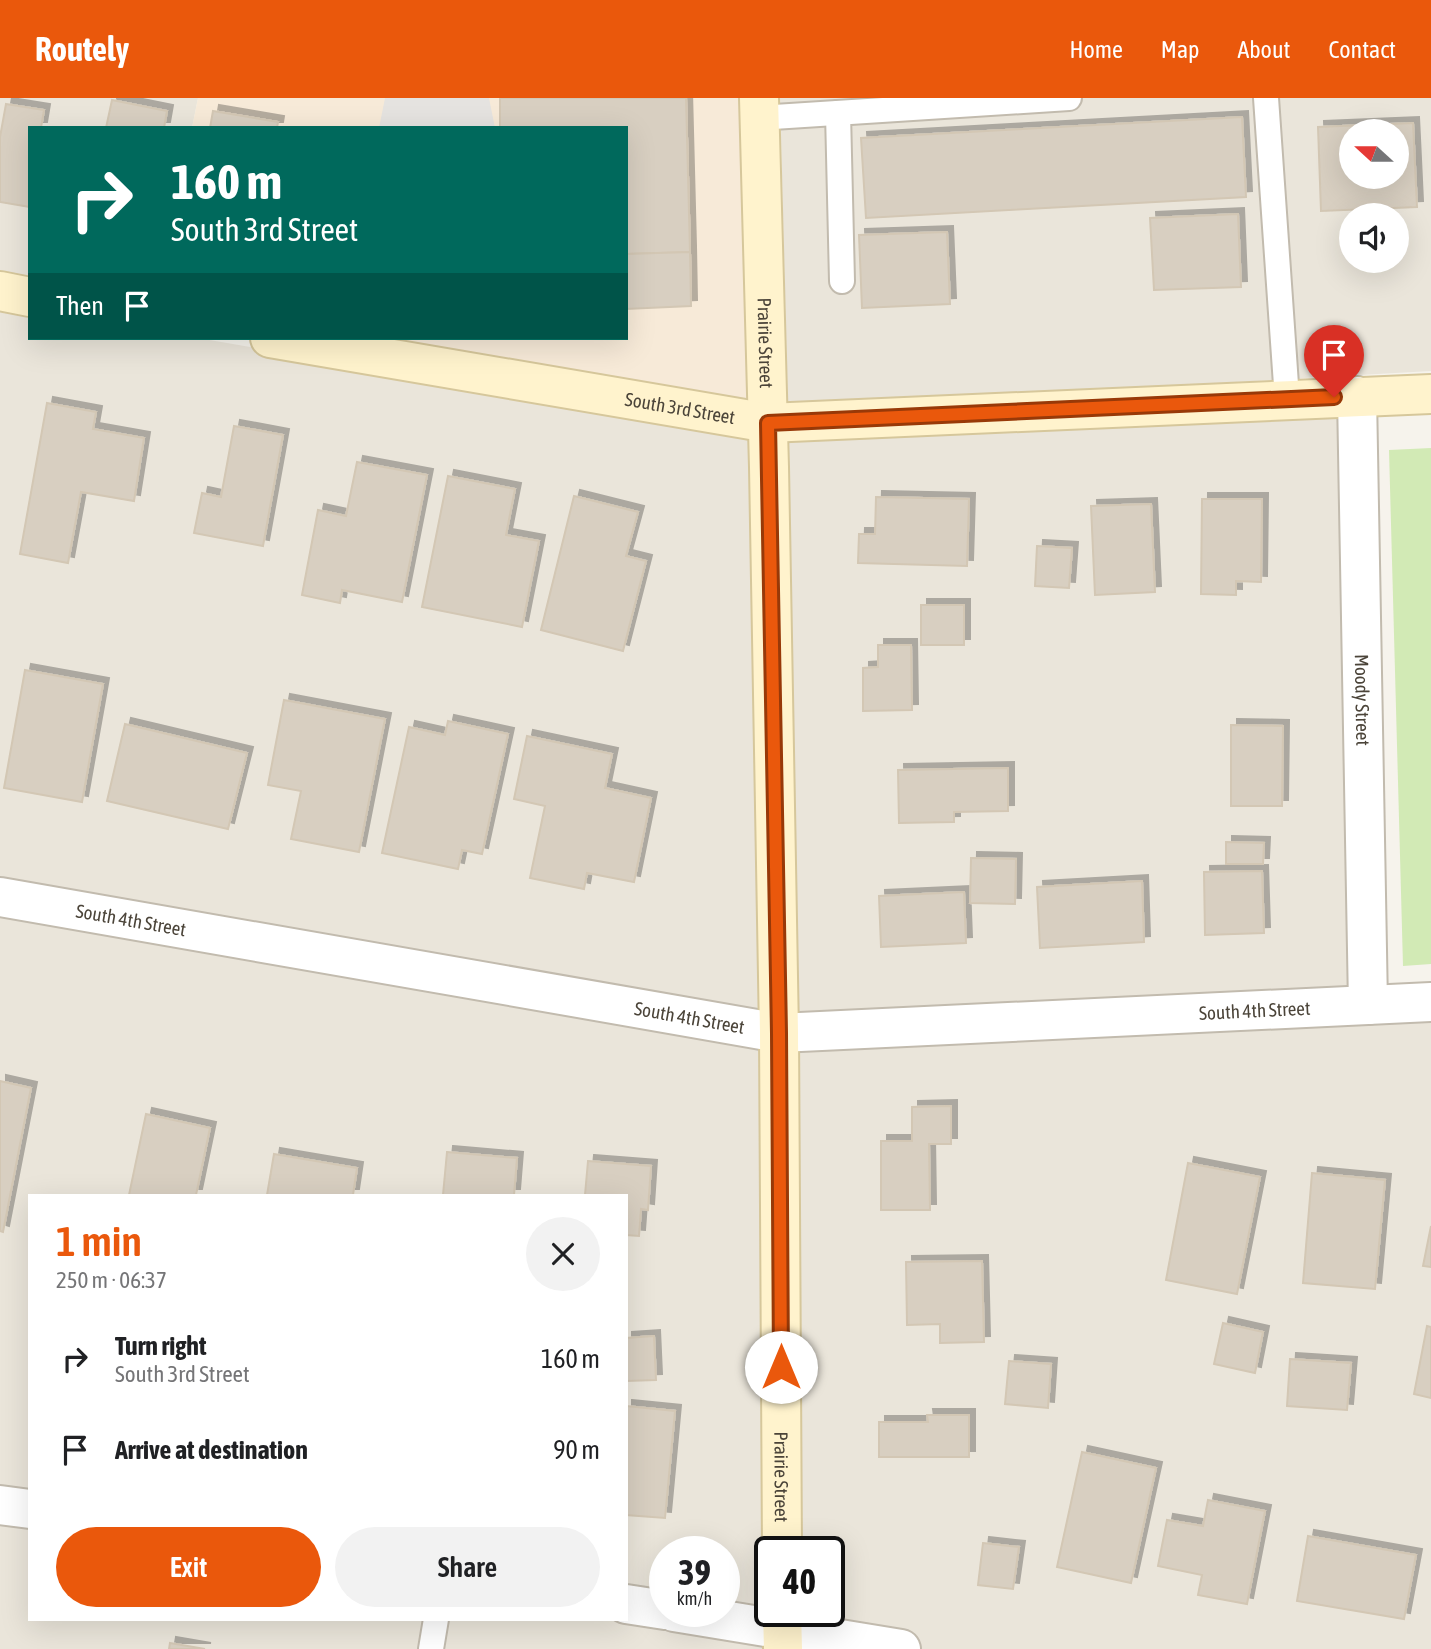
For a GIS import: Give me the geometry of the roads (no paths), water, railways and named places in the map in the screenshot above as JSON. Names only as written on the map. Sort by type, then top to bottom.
[{"type":"street","name":"Prairie Street","points":[[759,108],[768,423],[779,1033],[782,1536]]},
{"type":"street","points":[[0,291],[28,297]]},
{"type":"street","name":"South 3rd Street","points":[[282,340],[768,423],[1431,394]]},
{"type":"street","name":"Moody Street","points":[[1357,396],[1368,1005]]},
{"type":"street","name":"South 4th Street","points":[[0,897],[779,1033],[1431,1002]]},
{"type":"street","points":[[0,1505],[28,1509]]},
{"type":"street","points":[[628,1604],[649,1608]]},
{"type":"street","points":[[740,1623],[901,1649]]},
{"type":"lane","points":[[759,108],[838,113],[1069,98]]},
{"type":"lane","points":[[1266,98],[1287,399]]},
{"type":"lane","points":[[838,113],[842,281]]},
{"type":"lane","points":[[431,1649],[436,1621]]}]
